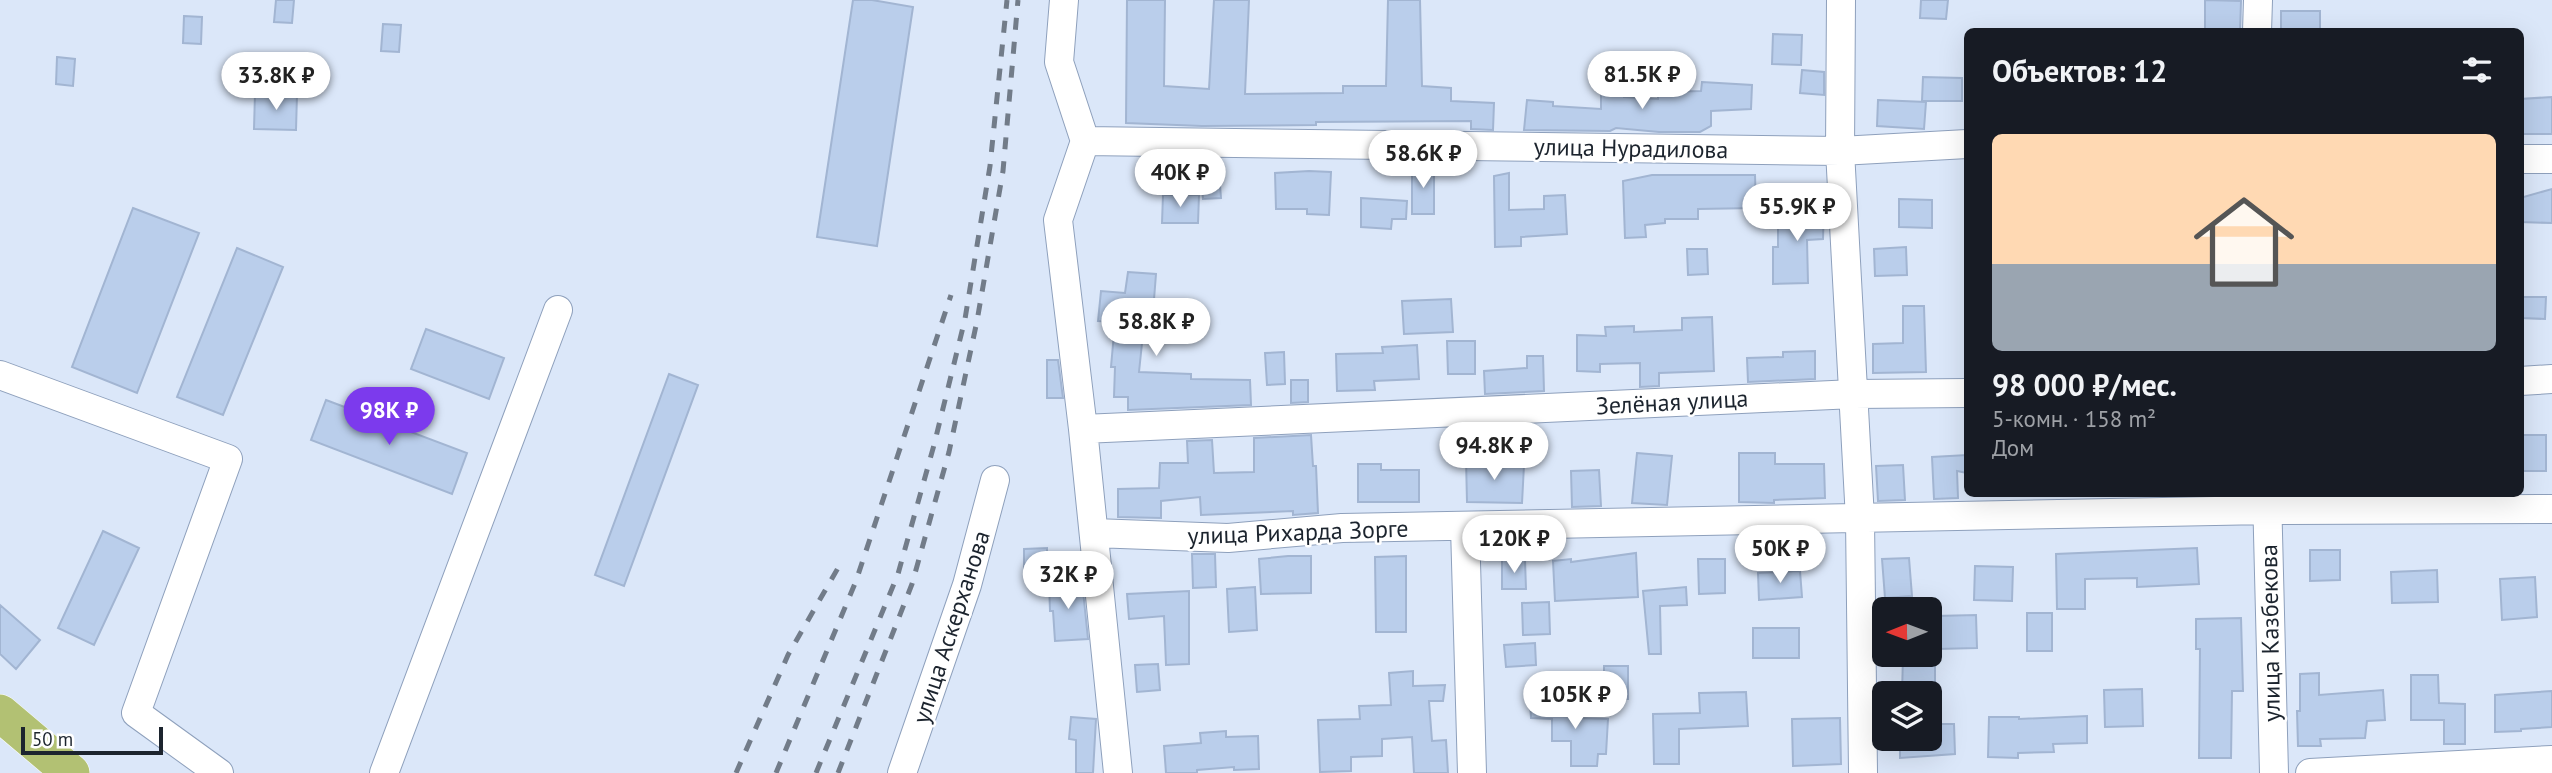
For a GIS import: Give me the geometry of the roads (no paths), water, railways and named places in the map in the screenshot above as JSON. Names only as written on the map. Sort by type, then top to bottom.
[{"type":"main road","points":[[0,713],[71,773]]},
{"type":"street","points":[[1064,0],[1059,62],[1085,141],[1058,220],[1083,429],[1118,773]]},
{"type":"street","points":[[1841,0],[1840,151],[1860,519],[1863,773]]},
{"type":"street","points":[[2257,28],[2258,0]]},
{"type":"street","name":"улица Нурадилова","points":[[1085,141],[1840,151],[1964,144]]},
{"type":"street","points":[[2524,159],[2552,159]]},
{"type":"street","points":[[384,773],[558,310]]},
{"type":"street","points":[[0,375],[228,459],[136,713],[219,773]]},
{"type":"street","points":[[2524,381],[2552,379]]},
{"type":"street","name":"Зелёная улица","points":[[1083,429],[1854,394],[1964,393]]},
{"type":"street","name":"улица Аскерханова","points":[[902,773],[967,585],[995,480]]},
{"type":"street","name":"улица Рихарда Зорге","points":[[1094,533],[1228,538],[1342,528],[1860,519],[2267,502],[2552,509]]},
{"type":"street","name":"улица Казбекова","points":[[2267,502],[2274,773]]},
{"type":"street","points":[[1465,527],[1472,773]]},
{"type":"street","points":[[2311,773],[2552,760]]},
{"type":"railway","points":[[816,773],[898,574],[934,445],[965,319],[990,166],[1007,0]]},
{"type":"railway","points":[[838,773],[912,584],[949,452],[977,321],[1003,171],[1018,0]]},
{"type":"railway","points":[[776,773],[856,581],[951,295]]},
{"type":"railway","points":[[736,773],[788,655],[838,568]]}]
